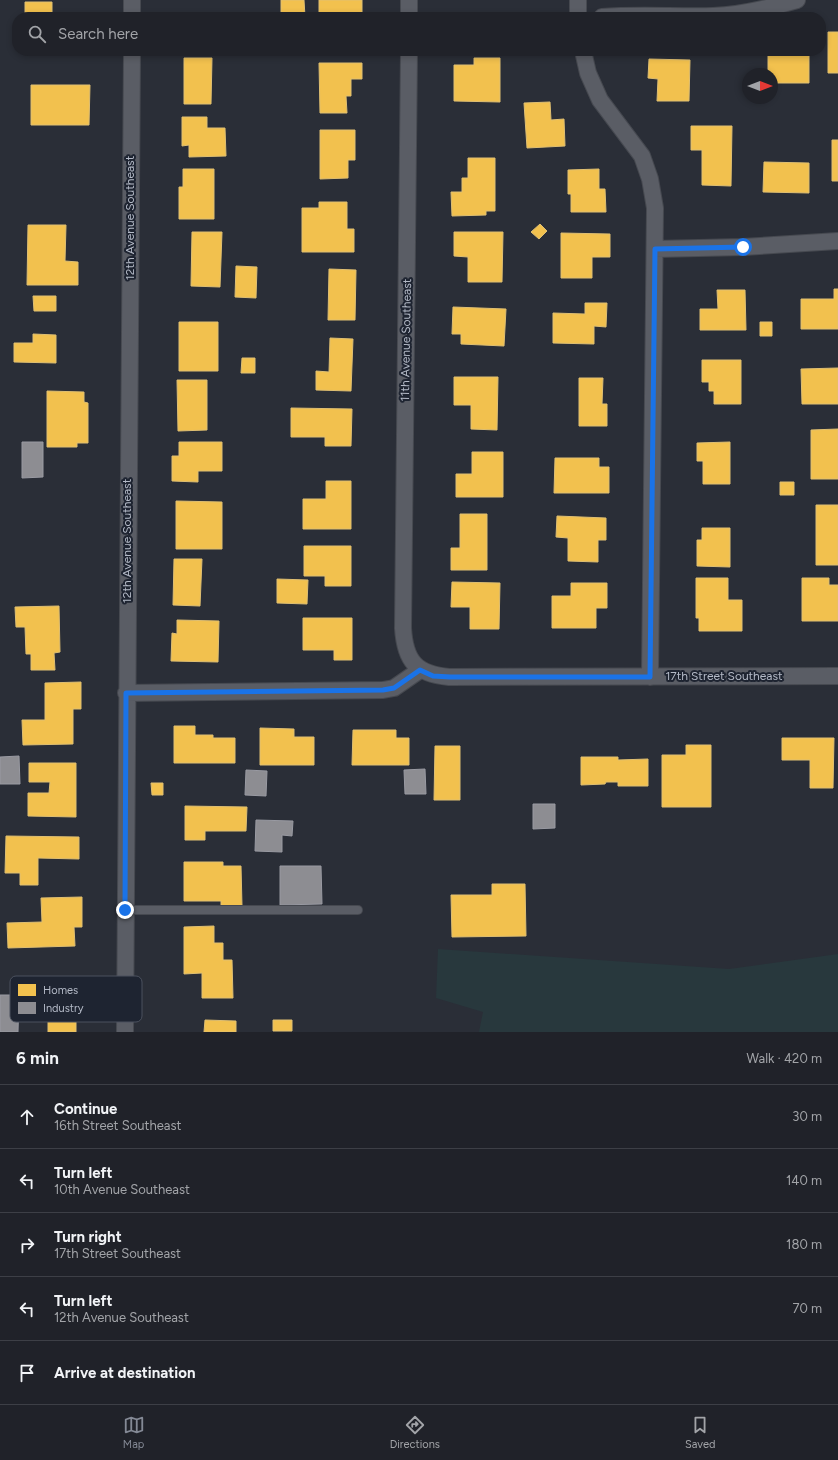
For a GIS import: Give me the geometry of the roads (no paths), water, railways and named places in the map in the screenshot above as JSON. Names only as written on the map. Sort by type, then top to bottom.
[{"type":"street","points":[[132,0],[132,12]]},
{"type":"street","points":[[409,0],[410,12]]},
{"type":"street","points":[[578,0],[578,12]]},
{"type":"street","points":[[745,12],[760,10],[797,0]]},
{"type":"street","name":"12th Avenue Southeast","points":[[124,976],[132,56]]},
{"type":"street","name":"11th Avenue Southeast","points":[[409,56],[404,645],[410,658],[420,670]]},
{"type":"street","points":[[583,56],[588,73],[600,100],[642,156],[650,179],[655,208],[650,677]]},
{"type":"street","points":[[655,249],[743,247],[838,241]]},
{"type":"street","points":[[126,693],[383,690],[394,688],[420,670]]},
{"type":"street","name":"17th Street Southeast","points":[[420,670],[433,676],[450,677],[838,676]]},
{"type":"street","name":"12th Avenue Southeast","points":[[124,1022],[124,1032]]},
{"type":"lane","points":[[125,910],[358,910]]}]
